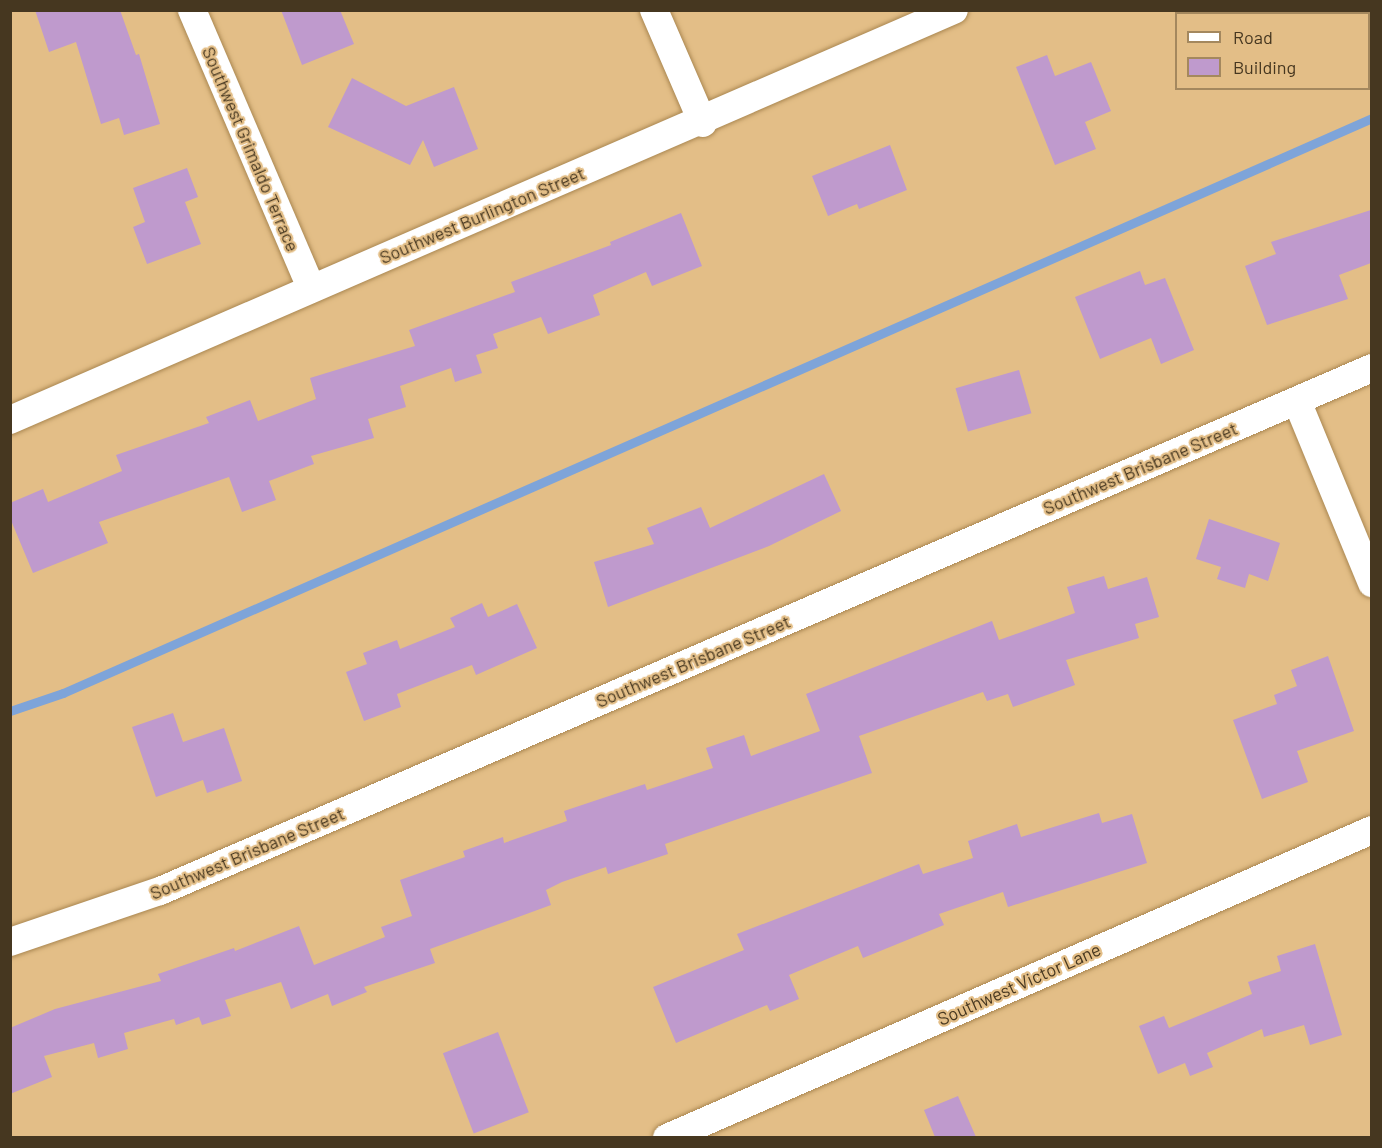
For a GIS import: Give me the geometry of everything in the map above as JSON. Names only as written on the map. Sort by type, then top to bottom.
[{"type":"street","name":"Southwest Grimaldo Terrace","points":[[192,10],[311,287]]},
{"type":"street","points":[[654,10],[703,123]]},
{"type":"street","name":"Southwest Burlington Street","points":[[10,420],[311,287],[703,123],[954,10]]},
{"type":"street","name":"Southwest Brisbane Street","points":[[10,942],[160,891],[1371,368]]},
{"type":"street","points":[[1297,401],[1371,583]]},
{"type":"street","name":"Southwest Victor Lane","points":[[667,1137],[1371,830]]},
{"type":"building","points":[[35,10],[120,10],[136,55],[139,54],[160,124],[124,135],[119,118],[101,124],[76,42],[49,52]]},
{"type":"building","points":[[281,10],[340,10],[354,44],[302,65]]},
{"type":"building","points":[[1047,55],[1055,76],[1091,62],[1111,111],[1085,122],[1096,149],[1055,165],[1016,67]]},
{"type":"building","points":[[352,78],[406,106],[454,87],[478,149],[434,167],[423,140],[410,165],[328,127]]},
{"type":"building","points":[[890,145],[907,190],[859,209],[857,204],[828,216],[812,176]]},
{"type":"building","points":[[187,168],[198,197],[185,202],[201,244],[147,264],[133,227],[145,222],[133,188]]},
{"type":"building","points":[[1371,210],[1371,263],[1339,275],[1348,299],[1267,325],[1245,266],[1276,254],[1271,242]]},
{"type":"building","points":[[681,213],[702,266],[652,286],[646,272],[593,295],[600,315],[548,334],[541,317],[493,334],[498,348],[476,355],[482,373],[455,382],[451,368],[400,386],[406,407],[368,419],[374,438],[311,456],[314,464],[269,481],[276,500],[242,512],[229,477],[99,522],[108,543],[33,573],[10,518],[10,503],[43,489],[48,502],[122,471],[116,455],[209,423],[206,417],[250,400],[258,421],[316,399],[310,378],[415,346],[409,330],[515,292],[511,282],[611,245],[610,242]]},
{"type":"building","points":[[1140,271],[1145,285],[1165,278],[1194,350],[1161,364],[1151,338],[1100,359],[1075,297]]},
{"type":"building","points":[[1019,370],[1031,413],[968,431],[956,388]]},
{"type":"building","points":[[824,474],[841,511],[769,546],[608,607],[594,562],[654,544],[647,528],[701,507],[710,528]]},
{"type":"building","points":[[1209,519],[1280,543],[1268,581],[1249,574],[1245,588],[1217,579],[1221,567],[1196,559]]},
{"type":"building","points":[[1104,576],[1108,589],[1147,577],[1159,617],[1135,624],[1139,638],[1066,660],[1075,685],[1013,707],[1008,694],[987,701],[983,692],[859,736],[872,773],[665,844],[668,854],[608,874],[606,867],[562,882],[546,890],[551,905],[430,949],[435,963],[364,987],[367,992],[332,1006],[328,994],[291,1009],[281,982],[225,1000],[231,1016],[202,1025],[199,1017],[176,1025],[174,1019],[124,1033],[128,1049],[98,1058],[94,1043],[44,1056],[52,1077],[10,1094],[10,1028],[55,1009],[161,981],[158,974],[234,948],[235,951],[299,926],[314,965],[385,937],[381,927],[412,916],[400,880],[465,857],[463,851],[503,837],[504,843],[567,821],[564,811],[645,784],[647,790],[713,768],[706,748],[744,735],[751,756],[820,731],[806,694],[992,621],[999,640],[1075,613],[1067,587]]},
{"type":"building","points":[[482,603],[488,617],[517,604],[537,648],[476,675],[472,665],[397,694],[401,707],[364,721],[346,672],[367,664],[363,653],[397,640],[400,649],[455,627],[450,618]]},
{"type":"building","points":[[1328,656],[1354,731],[1297,751],[1308,782],[1262,799],[1233,720],[1277,704],[1274,695],[1297,686],[1291,670]]},
{"type":"building","points":[[173,713],[183,742],[224,728],[242,781],[207,793],[203,780],[156,797],[132,727]]},
{"type":"building","points":[[1099,813],[1102,823],[1132,814],[1147,863],[1008,907],[1003,892],[939,914],[944,925],[863,958],[858,946],[789,975],[799,999],[770,1011],[767,1005],[676,1043],[653,987],[744,950],[737,934],[919,864],[923,874],[973,858],[968,841],[1017,824],[1021,837]]},
{"type":"building","points":[[1315,944],[1342,1035],[1310,1045],[1304,1025],[1264,1037],[1262,1029],[1207,1053],[1213,1067],[1190,1076],[1185,1063],[1158,1074],[1139,1026],[1164,1016],[1169,1028],[1252,994],[1248,982],[1281,971],[1277,956]]},
{"type":"building","points":[[498,1032],[529,1112],[474,1133],[443,1053]]},
{"type":"building","points":[[958,1096],[976,1137],[935,1137],[924,1110]]},
{"type":"waterway","points":[[10,711],[63,693],[1372,118]]}]
